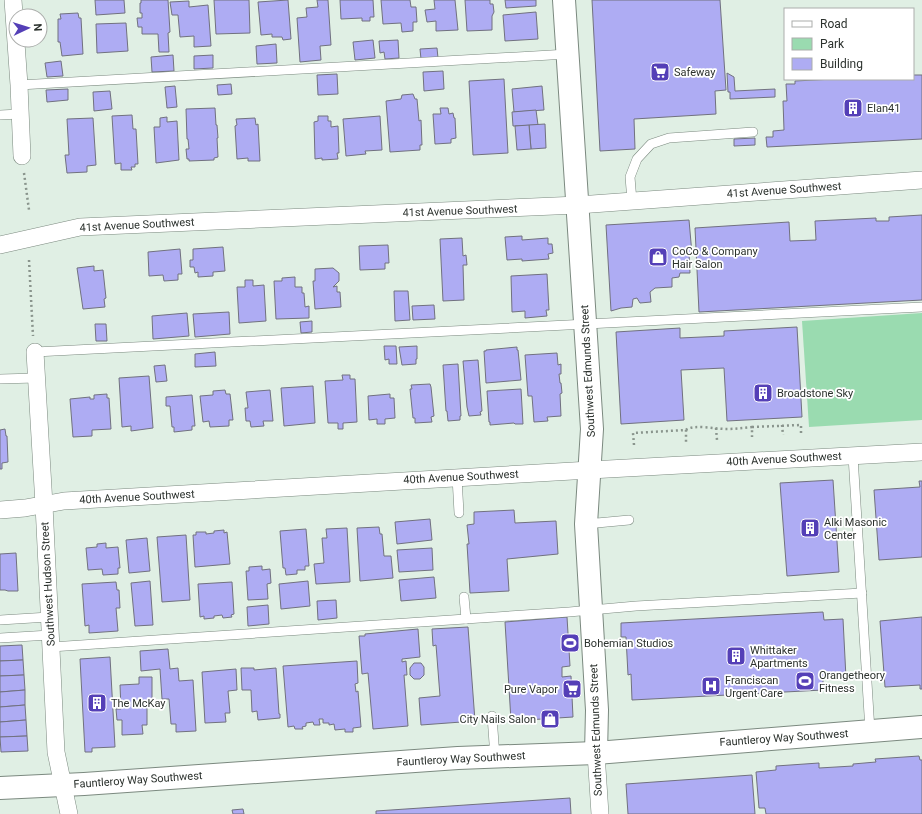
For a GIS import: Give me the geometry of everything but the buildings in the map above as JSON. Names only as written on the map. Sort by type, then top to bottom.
[{"type":"main road","name":"Southwest Edmunds Street","points":[[564,0],[592,429],[586,524],[597,710],[596,753]]},
{"type":"main road","name":"Fauntleroy Way Southwest","points":[[0,788],[495,757],[596,753],[922,727]]},
{"type":"street","points":[[13,0],[23,163]]},
{"type":"street","name":"41st Avenue Southwest","points":[[0,245],[80,227],[578,206],[922,180]]},
{"type":"street","name":"Southwest Hudson Street","points":[[34,347],[44,504],[56,752],[69,814]]},
{"type":"street","name":"40th Avenue Southwest","points":[[0,510],[21,509],[64,501],[922,452]]},
{"type":"street","name":"Southwest Edmunds Street","points":[[596,753],[600,814]]},
{"type":"lane","points":[[19,85],[568,54]]},
{"type":"lane","points":[[0,115],[20,114]]},
{"type":"lane","points":[[632,201],[630,177],[637,159],[650,144],[668,138],[753,132]]},
{"type":"lane","points":[[34,347],[586,324],[922,307]]},
{"type":"lane","points":[[0,380],[36,378]]},
{"type":"lane","points":[[853,456],[870,731]]},
{"type":"lane","points":[[457,478],[459,513]]},
{"type":"lane","points":[[586,524],[629,520]]},
{"type":"lane","points":[[0,638],[50,641],[466,619],[636,606],[862,593]]},
{"type":"lane","points":[[464,597],[466,619]]},
{"type":"lane","points":[[0,620],[49,617]]},
{"type":"lane","points":[[492,716],[495,757]]},
{"type":"path","points":[[23,163],[29,210]]},
{"type":"path","points":[[29,260],[34,347]]},
{"type":"path","points":[[782,425],[783,435]]},
{"type":"path","points":[[634,445],[633,433],[686,430],[688,428],[727,429],[800,425],[801,434]]},
{"type":"path","points":[[752,427],[752,437]]},
{"type":"path","points":[[716,428],[717,440]]},
{"type":"path","points":[[686,430],[686,442]]},
{"type":"green space","points":[[922,313],[922,420],[809,427],[802,321]]},
{"type":"place","name":"Safeway","points":[[660,72]]},
{"type":"place","name":"Elan41","points":[[853,108]]},
{"type":"place","name":"CoCo & Company Hair Salon","points":[[658,257]]},
{"type":"place","name":"Broadstone Sky","points":[[763,393]]},
{"type":"place","name":"Alki Masonic Center","points":[[810,528]]},
{"type":"place","name":"Bohemian Studios","points":[[570,643]]},
{"type":"place","name":"Whittaker Apartments","points":[[736,656]]},
{"type":"place","name":"Orangetheory Fitness","points":[[805,681]]},
{"type":"place","name":"Franciscan Urgent Care","points":[[711,686]]},
{"type":"place","name":"Pure Vapor","points":[[572,689]]},
{"type":"place","name":"The McKay","points":[[97,703]]},
{"type":"place","name":"City Nails Salon","points":[[550,719]]}]
